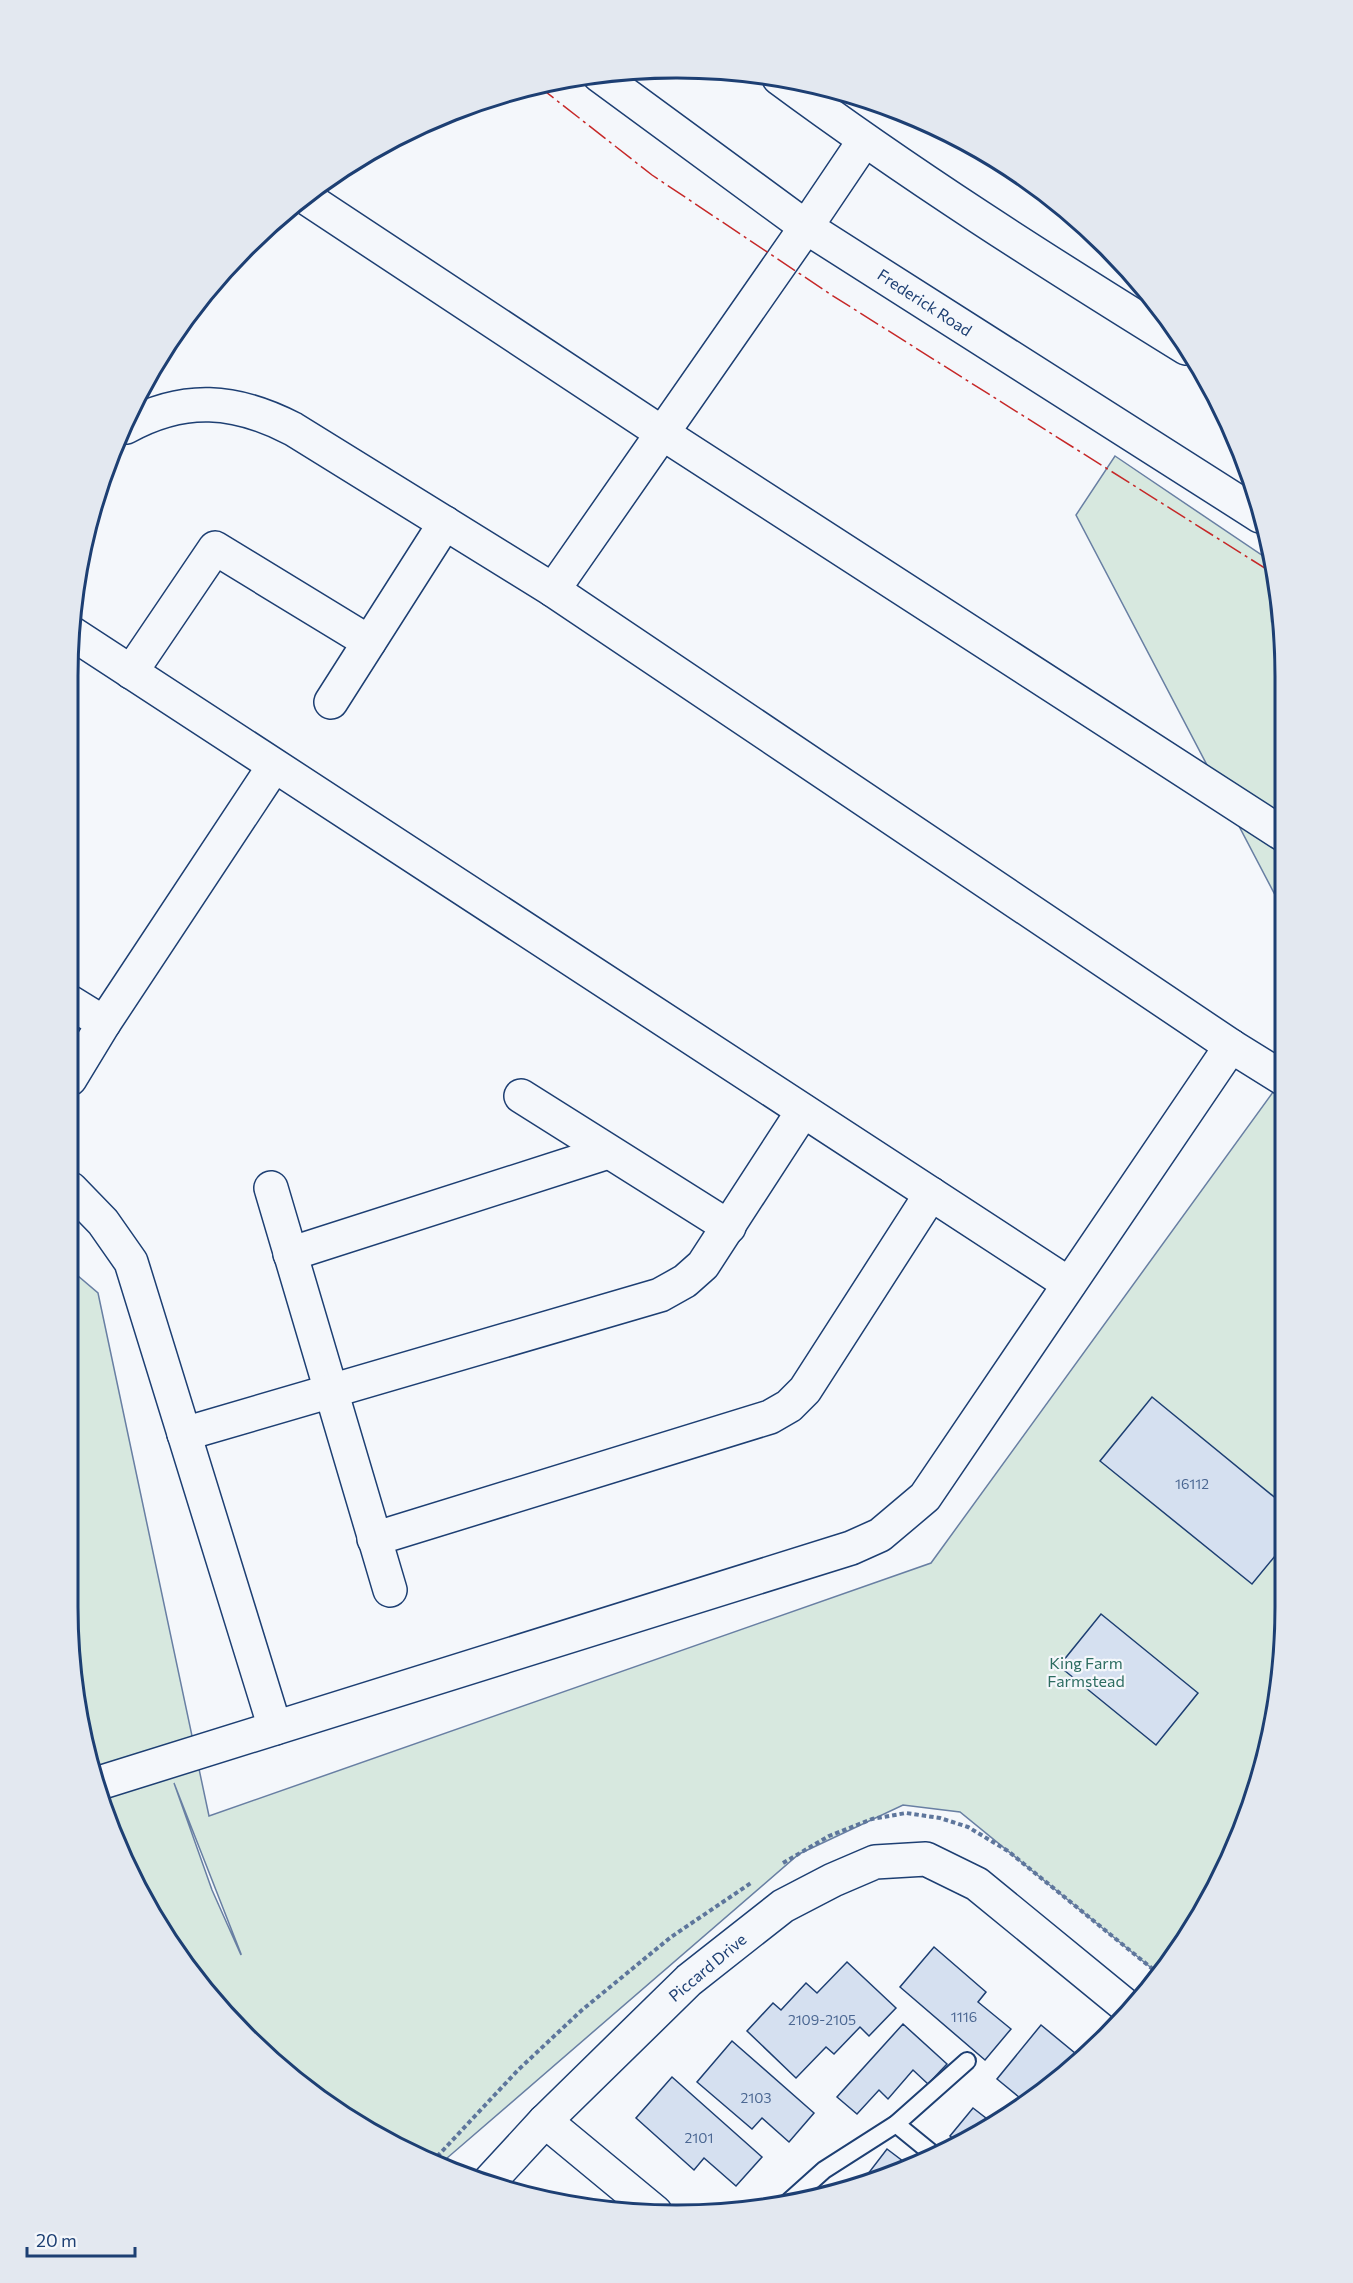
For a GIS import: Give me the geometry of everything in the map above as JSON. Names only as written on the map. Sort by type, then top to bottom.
[{"type":"street","name":"Frederick Road","points":[[608,82],[807,226],[1251,510]]},
{"type":"street","points":[[795,90],[864,141],[1013,240],[1169,338]]},
{"type":"street","points":[[553,590],[864,141]]},
{"type":"street","points":[[312,202],[662,433],[1275,829]]},
{"type":"street","points":[[136,422],[183,406],[228,405],[251,410],[293,429],[553,590],[1231,1046],[1275,1073]]},
{"type":"street","points":[[331,702],[445,523]]},
{"type":"street","points":[[131,672],[215,548],[369,642]]},
{"type":"street","points":[[79,638],[1069,1284]]},
{"type":"street","points":[[78,1066],[274,766]]},
{"type":"street","points":[[78,1007],[104,1023]]},
{"type":"street","points":[[104,1781],[840,1551],[880,1534],[925,1497],[1231,1046]]},
{"type":"street","points":[[521,1095],[729,1227]]},
{"type":"street","points":[[184,1434],[660,1295],[685,1281],[704,1265],[803,1111]]},
{"type":"street","points":[[290,1254],[608,1152]]},
{"type":"street","points":[[271,1188],[390,1590]]},
{"type":"street","points":[[374,1539],[770,1417],[789,1406],[805,1390],[931,1194]]},
{"type":"street","points":[[78,1196],[103,1222],[131,1262],[275,1728]]},
{"type":"street","name":"Piccard Drive","points":[[494,2176],[545,2121],[689,1980],[783,1906],[833,1880],[875,1862],[926,1859],[978,1884],[1124,2003]]},
{"type":"street","points":[[545,2121],[646,2204]]},
{"type":"lane","points":[[800,2192],[824,2170],[896,2124],[967,2061]]},
{"type":"lane","points":[[896,2124],[927,2149]]},
{"type":"green space","points":[[1115,456],[1262,555],[1274,637],[1275,895],[1076,515]]},
{"type":"green space","name":"King Farm Farmstead","points":[[1275,1089],[1275,1606],[1270,1685],[1255,1761],[1229,1836],[1195,1906],[1153,1969],[960,1812],[903,1805],[799,1854],[446,2159],[377,2125],[344,2104],[312,2081],[253,2030],[202,1971],[158,1906],[124,1836],[110,1799],[98,1761],[90,1723],[79,1646],[78,1276],[98,1293],[209,1816],[931,1563]],"holes":[[[174,1783],[241,1955],[212,1890]]]},
{"type":"building","points":[[1152,1397],[1275,1498],[1275,1556],[1252,1584],[1100,1461]]},
{"type":"building","points":[[1101,1614],[1198,1693],[1156,1745],[1059,1666]]},
{"type":"building","points":[[934,1947],[986,1992],[978,2002],[1011,2029],[985,2060],[900,1987]]},
{"type":"building","points":[[847,1962],[896,2008],[869,2036],[860,2027],[834,2054],[826,2047],[796,2078],[747,2031],[773,2003],[781,2010],[806,1983],[817,1993]]},
{"type":"building","points":[[903,2024],[947,2064],[928,2084],[913,2070],[888,2099],[879,2090],[857,2114],[837,2097]]},
{"type":"building","points":[[1041,2025],[1075,2053],[1019,2097],[997,2079]]},
{"type":"building","points":[[732,2041],[814,2113],[789,2142],[762,2118],[752,2129],[697,2082]]},
{"type":"building","points":[[672,2077],[762,2157],[736,2186],[704,2158],[694,2170],[636,2118]]},
{"type":"building","points":[[973,2108],[986,2118],[952,2137],[950,2136]]},
{"type":"building","points":[[887,2149],[902,2160],[869,2173]]},
{"type":"power","points":[[547,93],[652,175],[830,294],[1264,568]]}]
